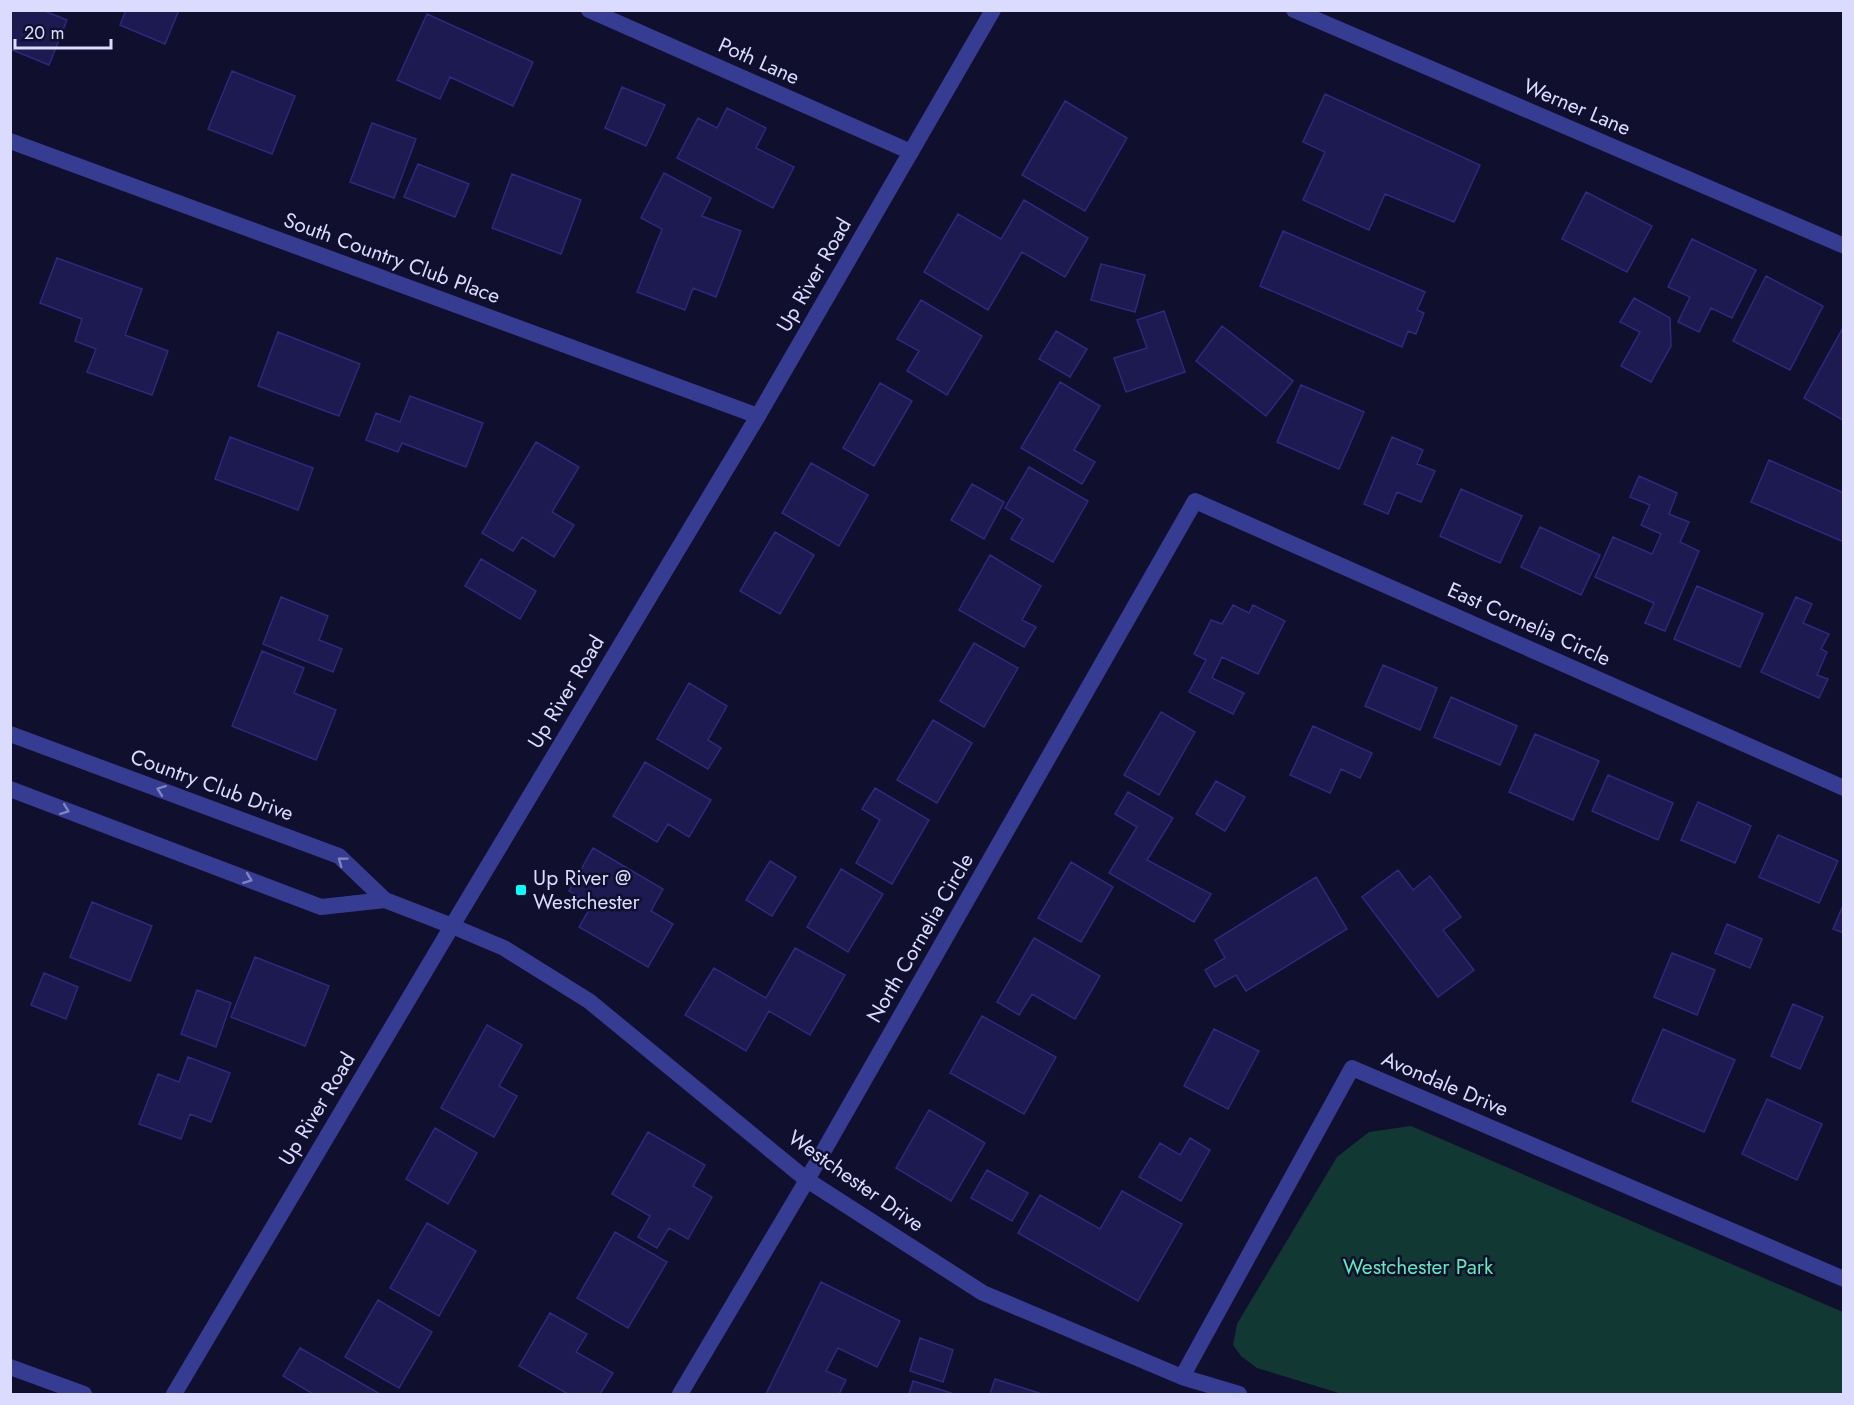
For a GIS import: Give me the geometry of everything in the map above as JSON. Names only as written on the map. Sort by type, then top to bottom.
[{"type":"street","name":"Poth Lane","points":[[589,10],[911,152]]},
{"type":"street","name":"Up River Road","points":[[174,1395],[758,416],[993,10]]},
{"type":"street","name":"Werner Lane","points":[[1294,10],[1842,245]]},
{"type":"street","name":"South Country Club Place","points":[[10,141],[758,416]]},
{"type":"street","name":"East Cornelia Circle","points":[[1195,501],[1844,788]]},
{"type":"street","name":"North Cornelia Circle","points":[[680,1395],[807,1180],[1195,501]]},
{"type":"street","name":"Country Club Drive","points":[[10,734],[339,856],[384,900],[452,926]]},
{"type":"street","name":"Country Club Drive","points":[[10,789],[321,907],[384,900]]},
{"type":"street","name":"Westchester Drive","points":[[452,926],[504,948],[589,1001],[807,1180],[983,1293],[1182,1377],[1239,1395]]},
{"type":"street","name":"Avondale Drive","points":[[1182,1377],[1352,1068],[1844,1279]]},
{"type":"street","points":[[10,1367],[84,1395]]},
{"type":"green space","name":"Westchester Park","points":[[1411,1126],[1843,1312],[1843,1394],[1342,1394],[1257,1368],[1241,1356],[1233,1345],[1237,1324],[1337,1157],[1369,1132]]},
{"type":"building","points":[[10,10],[42,10],[67,20],[49,65],[10,49]]},
{"type":"building","points":[[126,10],[179,10],[165,44],[120,25]]},
{"type":"building","points":[[427,14],[533,62],[513,106],[450,77],[440,99],[397,80]]},
{"type":"building","points":[[232,71],[295,96],[272,154],[208,129]]},
{"type":"building","points":[[622,87],[665,105],[646,146],[605,128]]},
{"type":"building","points":[[1325,94],[1480,165],[1454,222],[1385,194],[1369,230],[1303,200],[1325,152],[1303,142]]},
{"type":"building","points":[[1065,101],[1127,138],[1085,211],[1022,175]]},
{"type":"building","points":[[727,108],[766,128],[756,148],[794,167],[773,208],[677,158],[698,118],[717,128]]},
{"type":"building","points":[[372,123],[416,139],[394,198],[350,182]]},
{"type":"building","points":[[418,164],[469,184],[455,217],[404,197]]},
{"type":"building","points":[[664,173],[711,198],[702,216],[741,231],[716,297],[693,288],[685,310],[637,292],[662,229],[641,218]]},
{"type":"building","points":[[512,174],[581,200],[561,254],[492,228]]},
{"type":"building","points":[[1586,192],[1652,226],[1627,272],[1562,239]]},
{"type":"building","points":[[1024,200],[1088,238],[1065,277],[1022,252],[988,310],[924,272],[958,214],[1001,239]]},
{"type":"building","points":[[1283,231],[1425,292],[1417,310],[1424,313],[1416,334],[1408,331],[1402,347],[1260,286]]},
{"type":"building","points":[[1692,239],[1756,270],[1732,318],[1711,308],[1699,332],[1678,322],[1690,297],[1668,287]]},
{"type":"building","points":[[57,258],[142,289],[125,335],[168,351],[152,395],[87,372],[96,349],[75,341],[82,319],[40,303]]},
{"type":"building","points":[[1101,264],[1145,275],[1135,312],[1091,300]]},
{"type":"building","points":[[1766,276],[1823,306],[1790,370],[1733,341]]},
{"type":"building","points":[[1634,298],[1670,318],[1671,346],[1651,382],[1621,366],[1640,332],[1620,322]]},
{"type":"building","points":[[921,300],[982,336],[947,395],[907,371],[919,351],[897,339]]},
{"type":"building","points":[[1164,311],[1185,372],[1126,392],[1114,358],[1147,348],[1137,320]]},
{"type":"building","points":[[1222,326],[1293,381],[1266,416],[1196,361]]},
{"type":"building","points":[[1844,326],[1844,419],[1843,420],[1804,398]]},
{"type":"building","points":[[1056,331],[1087,349],[1070,377],[1039,359]]},
{"type":"building","points":[[278,332],[360,364],[339,416],[258,386]]},
{"type":"building","points":[[1060,382],[1100,406],[1074,450],[1095,462],[1082,484],[1021,448]]},
{"type":"building","points":[[880,383],[912,401],[874,466],[843,448]]},
{"type":"building","points":[[1301,385],[1364,412],[1339,469],[1277,442]]},
{"type":"building","points":[[410,396],[483,423],[466,467],[402,443],[398,452],[366,440],[376,413],[400,422]]},
{"type":"building","points":[[230,437],[313,468],[298,510],[215,479]]},
{"type":"building","points":[[1392,437],[1423,450],[1417,464],[1435,471],[1421,502],[1397,492],[1388,514],[1364,504]]},
{"type":"building","points":[[536,442],[579,467],[552,512],[574,525],[554,557],[522,537],[513,551],[482,533]]},
{"type":"building","points":[[1769,460],[1844,493],[1844,542],[1751,502]]},
{"type":"building","points":[[811,463],[868,495],[839,546],[782,513]]},
{"type":"building","points":[[1029,467],[1088,501],[1053,562],[1011,539],[1023,519],[1005,508]]},
{"type":"building","points":[[1639,476],[1677,493],[1669,514],[1689,522],[1680,542],[1699,551],[1665,631],[1645,623],[1654,603],[1595,577],[1613,537],[1652,554],[1661,534],[1641,525],[1650,505],[1630,497]]},
{"type":"building","points":[[972,484],[1004,502],[984,539],[951,520]]},
{"type":"building","points":[[1461,489],[1522,516],[1500,563],[1440,536]]},
{"type":"building","points":[[1540,527],[1600,555],[1581,595],[1521,567]]},
{"type":"building","points":[[775,532],[814,555],[780,614],[740,591]]},
{"type":"building","points":[[990,555],[1041,586],[1022,620],[1036,627],[1024,647],[959,610]]},
{"type":"building","points":[[481,559],[536,591],[520,619],[465,586]]},
{"type":"building","points":[[1697,586],[1763,614],[1740,667],[1674,639]]},
{"type":"building","points":[[281,597],[328,616],[319,640],[342,649],[333,672],[263,644]]},
{"type":"building","points":[[1796,597],[1812,604],[1803,623],[1829,634],[1821,649],[1827,652],[1817,675],[1828,679],[1819,698],[1761,672]]},
{"type":"building","points":[[1233,605],[1249,613],[1253,605],[1285,621],[1258,674],[1222,657],[1212,678],[1244,693],[1233,714],[1189,692],[1206,660],[1194,654],[1211,620],[1222,624]]},
{"type":"building","points":[[974,643],[1018,668],[984,727],[940,701]]},
{"type":"building","points":[[262,651],[304,668],[294,693],[336,710],[316,760],[232,726]]},
{"type":"building","points":[[1383,665],[1437,688],[1420,730],[1365,706]]},
{"type":"building","points":[[689,683],[727,706],[708,740],[721,748],[708,769],[657,739]]},
{"type":"building","points":[[1451,697],[1517,726],[1500,765],[1434,737]]},
{"type":"building","points":[[1161,712],[1195,732],[1159,795],[1124,775]]},
{"type":"building","points":[[933,720],[972,743],[937,803],[897,780]]},
{"type":"building","points":[[1313,726],[1372,753],[1360,778],[1341,769],[1330,793],[1290,775]]},
{"type":"building","points":[[1535,734],[1599,761],[1573,820],[1509,792]]},
{"type":"building","points":[[645,762],[711,800],[689,837],[668,824],[657,842],[613,816]]},
{"type":"building","points":[[1608,775],[1673,803],[1658,840],[1592,811]]},
{"type":"building","points":[[1216,781],[1245,797],[1225,831],[1196,814]]},
{"type":"building","points":[[875,788],[929,820],[892,884],[856,863],[880,820],[862,809]]},
{"type":"building","points":[[1128,792],[1173,818],[1147,860],[1211,894],[1194,922],[1109,873],[1137,827],[1115,814]]},
{"type":"building","points":[[1698,802],[1751,826],[1735,863],[1681,840]]},
{"type":"building","points":[[1778,835],[1838,861],[1819,903],[1759,877]]},
{"type":"building","points":[[593,848],[663,889],[651,911],[673,924],[648,967],[579,927],[592,905],[569,891]]},
{"type":"building","points":[[770,861],[796,877],[772,916],[746,900]]},
{"type":"building","points":[[1071,862],[1113,887],[1081,942],[1038,918]]},
{"type":"building","points":[[841,869],[883,894],[848,952],[807,927]]},
{"type":"building","points":[[1398,870],[1413,890],[1430,876],[1461,917],[1443,930],[1474,970],[1438,997],[1362,897]]},
{"type":"building","points":[[1316,877],[1347,929],[1246,991],[1236,975],[1215,987],[1205,970],[1225,958],[1215,940]]},
{"type":"building","points":[[92,902],[152,926],[130,981],[70,957]]},
{"type":"building","points":[[1844,903],[1844,933],[1833,929]]},
{"type":"building","points":[[1727,924],[1762,939],[1750,968],[1715,953]]},
{"type":"building","points":[[1034,938],[1100,976],[1075,1019],[1032,994],[1019,1015],[997,1002]]},
{"type":"building","points":[[795,948],[845,975],[810,1035],[769,1011],[746,1051],[685,1015],[714,968],[766,998]]},
{"type":"building","points":[[1672,953],[1715,970],[1697,1015],[1654,997]]},
{"type":"building","points":[[255,957],[329,986],[305,1046],[231,1017]]},
{"type":"building","points":[[44,973],[78,987],[66,1019],[31,1005]]},
{"type":"building","points":[[197,990],[231,1003],[216,1047],[181,1034]]},
{"type":"building","points":[[1793,1004],[1823,1017],[1800,1069],[1771,1056]]},
{"type":"building","points":[[982,1016],[1056,1057],[1024,1114],[950,1073]]},
{"type":"building","points":[[487,1025],[522,1045],[499,1086],[517,1096],[494,1137],[441,1108]]},
{"type":"building","points":[[1214,1029],[1259,1051],[1228,1109],[1184,1086]]},
{"type":"building","points":[[1663,1029],[1735,1060],[1704,1132],[1632,1101]]},
{"type":"building","points":[[188,1057],[230,1073],[211,1122],[190,1114],[181,1139],[139,1124],[158,1074],[179,1082]]},
{"type":"building","points":[[1767,1099],[1822,1124],[1797,1180],[1742,1154]]},
{"type":"building","points":[[929,1110],[985,1143],[951,1201],[896,1168]]},
{"type":"building","points":[[435,1128],[477,1153],[448,1204],[406,1179]]},
{"type":"building","points":[[648,1132],[705,1165],[693,1186],[712,1197],[688,1239],[669,1228],[657,1248],[638,1237],[650,1216],[612,1194]]},
{"type":"building","points":[[1190,1138],[1210,1150],[1181,1201],[1139,1177],[1160,1143],[1180,1155]]},
{"type":"building","points":[[987,1170],[1028,1193],[1012,1221],[971,1198]]},
{"type":"building","points":[[1122,1191],[1182,1224],[1138,1301],[1018,1233],[1040,1195],[1100,1229]]},
{"type":"building","points":[[427,1223],[476,1251],[439,1316],[390,1288]]},
{"type":"building","points":[[615,1232],[667,1262],[628,1328],[577,1298]]},
{"type":"building","points":[[821,1282],[900,1321],[877,1367],[838,1348],[826,1371],[846,1380],[839,1394],[766,1394]]},
{"type":"building","points":[[378,1300],[432,1332],[399,1388],[345,1357]]},
{"type":"building","points":[[550,1313],[587,1334],[576,1352],[613,1373],[600,1394],[568,1394],[519,1366]]},
{"type":"building","points":[[920,1338],[953,1350],[943,1382],[910,1371]]},
{"type":"building","points":[[300,1348],[380,1394],[313,1394],[283,1376]]},
{"type":"building","points":[[995,1379],[1017,1386],[1042,1394],[990,1394]]},
{"type":"building","points":[[913,1381],[954,1394],[909,1394]]},
{"type":"place","name":"Up River @ Westchester","points":[[521,890]]}]
